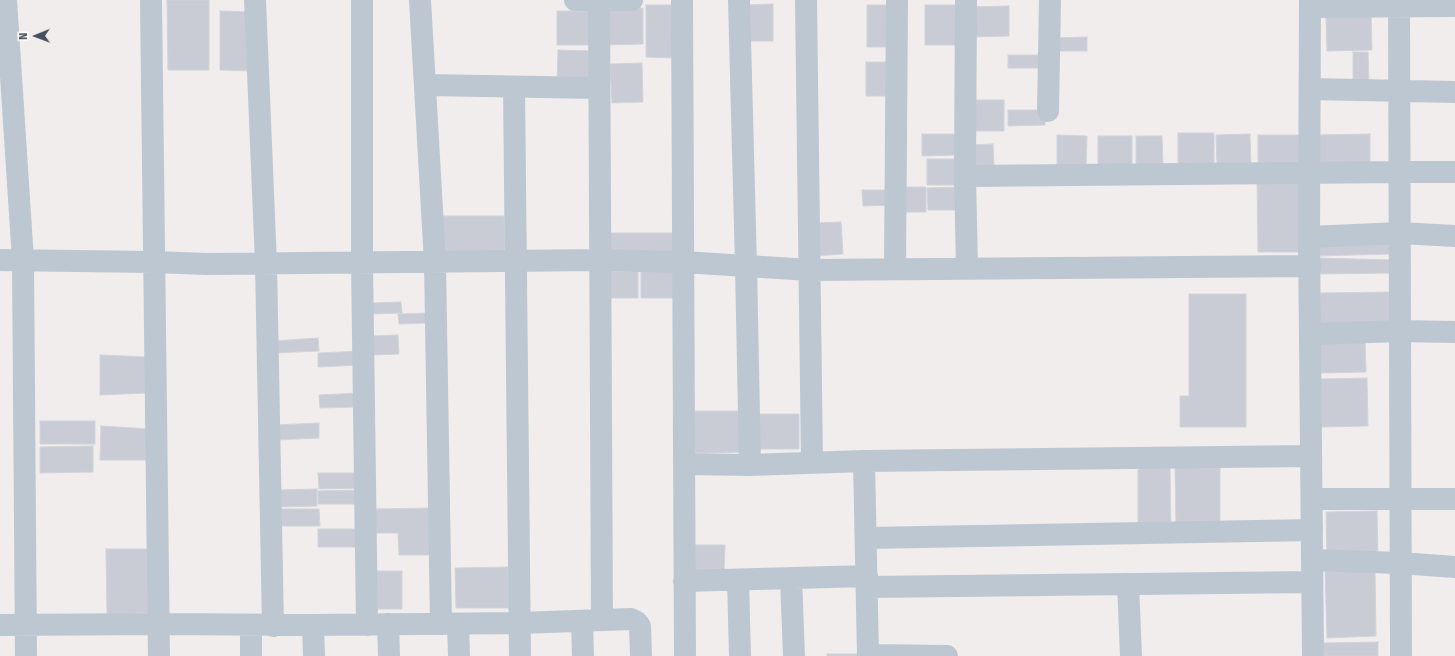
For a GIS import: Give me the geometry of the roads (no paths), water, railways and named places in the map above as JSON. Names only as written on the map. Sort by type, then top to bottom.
[{"type":"street","points":[[6,0],[23,260],[26,656]]},
{"type":"street","points":[[151,0],[159,656]]},
{"type":"street","points":[[255,0],[266,264],[273,626]]},
{"type":"street","points":[[362,0],[362,263],[367,625]]},
{"type":"street","points":[[420,0],[435,262],[449,624],[459,656]]},
{"type":"street","points":[[575,0],[632,0]]},
{"type":"street","points":[[583,656],[592,621],[600,260],[599,0]]},
{"type":"street","points":[[682,0],[685,656]]},
{"type":"street","points":[[739,0],[750,465]]},
{"type":"street","points":[[806,0],[812,463]]},
{"type":"street","points":[[895,269],[897,0]]},
{"type":"street","points":[[966,0],[966,176],[968,268]]},
{"type":"street","points":[[1039,0],[1050,0],[1048,111]]},
{"type":"street","points":[[1399,3],[1401,656]]},
{"type":"street","points":[[1313,656],[1309,237],[1310,4],[1399,3],[1455,6]]},
{"type":"street","points":[[425,85],[599,88]]},
{"type":"street","points":[[514,86],[520,656]]},
{"type":"street","points":[[1310,89],[1455,92]]},
{"type":"street","points":[[966,176],[1455,172]]},
{"type":"street","points":[[1309,237],[1400,233],[1455,236]]},
{"type":"street","points":[[0,260],[207,264],[600,260],[683,262],[810,270],[1310,266]]},
{"type":"street","points":[[1310,334],[1400,331],[1455,332]]},
{"type":"street","points":[[684,464],[750,465],[864,461],[1311,456]]},
{"type":"street","points":[[864,461],[868,655],[947,656]]},
{"type":"street","points":[[1312,499],[1455,499]]},
{"type":"street","points":[[866,538],[1312,530]]},
{"type":"street","points":[[1312,560],[1400,563],[1455,567]]},
{"type":"street","points":[[684,581],[791,578],[867,582],[1128,584],[1312,582]]},
{"type":"street","points":[[791,578],[794,656]]},
{"type":"street","points":[[738,580],[740,656]]},
{"type":"street","points":[[1128,584],[1130,656]]},
{"type":"street","points":[[0,625],[159,624],[273,626],[520,623],[632,619],[640,626],[641,656]]},
{"type":"street","points":[[388,624],[389,656]]},
{"type":"street","points":[[313,625],[314,656]]},
{"type":"street","points":[[251,626],[251,656]]}]
